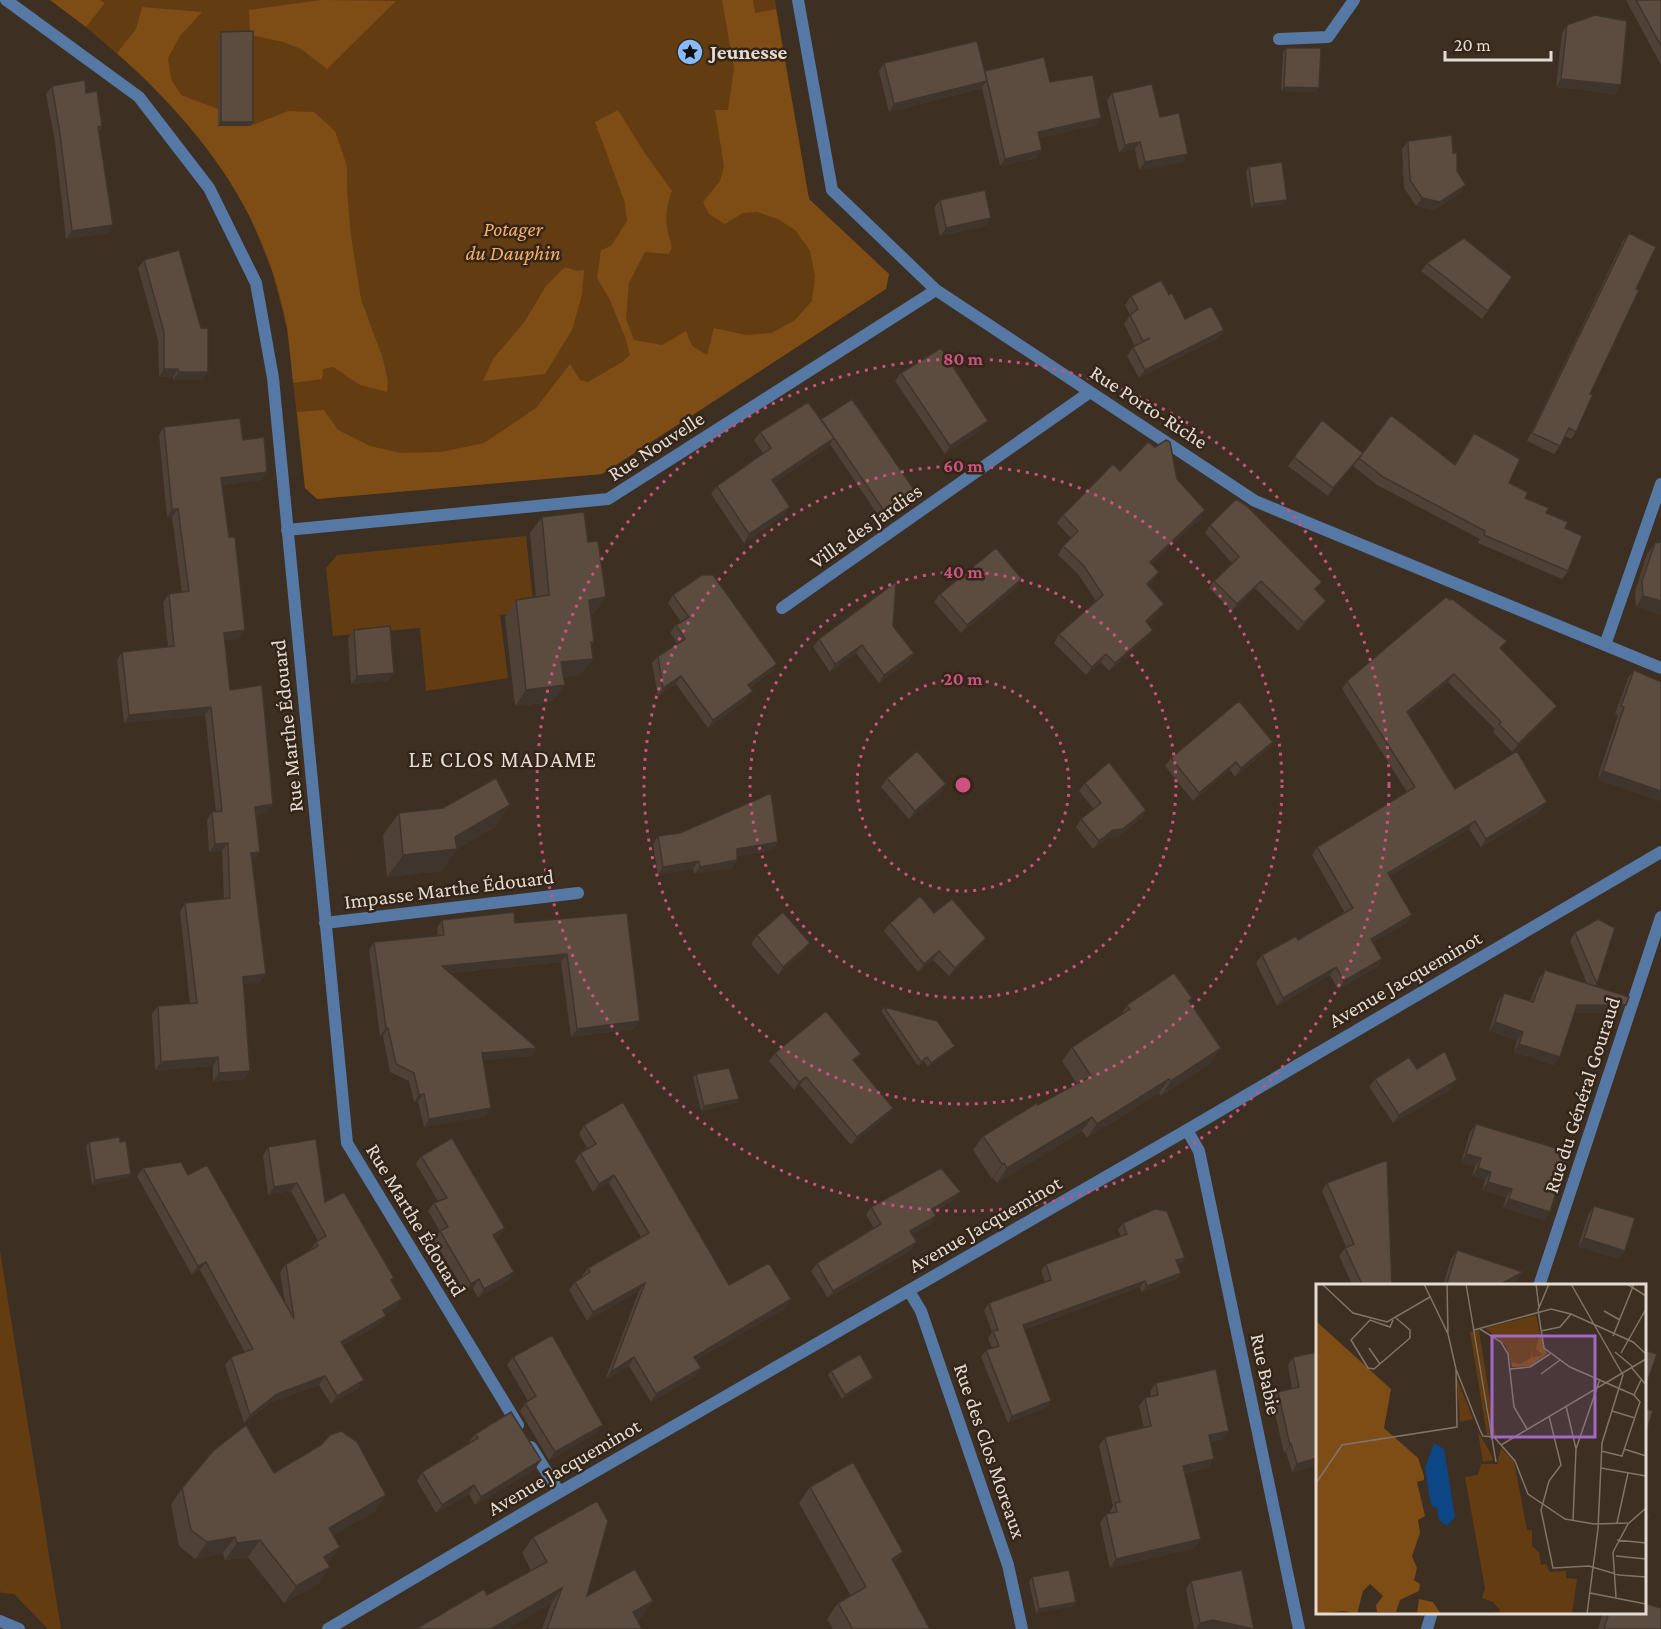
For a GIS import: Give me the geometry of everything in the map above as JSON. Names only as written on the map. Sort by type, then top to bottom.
[{"type":"street","name":"Rue Marthe Édouard","points":[[6,0],[139,97],[209,188],[256,283],[273,378],[347,1143],[559,1492]]},
{"type":"street","name":"Rue Porto-Riche","points":[[798,0],[832,190],[936,290],[1255,501],[1661,668]]},
{"type":"street","points":[[1279,39],[1328,37],[1354,0]]},
{"type":"street","name":"Rue Nouvelle","points":[[287,530],[608,500],[936,290]]},
{"type":"street","name":"Villa des Jardies","points":[[782,608],[1090,392]]},
{"type":"street","points":[[1605,645],[1661,484]]},
{"type":"street","name":"Avenue Jacqueminot","points":[[328,1629],[559,1492],[1187,1130],[1661,852]]},
{"type":"street","name":"Impasse Marthe Édouard","points":[[325,923],[578,893]]},
{"type":"street","name":"Rue du Général Gouraud","points":[[1540,1284],[1661,917]]},
{"type":"street","name":"Rue Babie","points":[[1187,1130],[1199,1151],[1299,1629]]},
{"type":"street","name":"Rue des Clos Moreaux","points":[[909,1291],[921,1311],[1008,1565],[1022,1629]]},
{"type":"street","points":[[1427,1629],[1431,1614]]},
{"type":"street","points":[[0,1621],[19,1629]]},
{"type":"green space","name":"Potager du Dauphin","points":[[50,0],[775,0],[809,199],[889,274],[886,289],[602,474],[317,499],[305,488],[287,328],[272,271],[245,204],[220,164],[148,81],[86,27]]},
{"type":"green space","points":[[526,536],[534,610],[500,615],[508,678],[426,691],[420,628],[333,636],[326,568],[337,555]]},
{"type":"green space","points":[[0,1251],[61,1629],[48,1629],[14,1594],[1,1593],[0,1590]]},
{"type":"shaded area","points":[[50,0],[100,0],[105,3],[86,27]]},
{"type":"shaded area","points":[[321,0],[396,1],[327,69],[301,49],[283,42],[250,35],[249,10]]},
{"type":"shaded area","points":[[722,0],[753,0],[755,13],[776,9],[809,199],[889,274],[886,289],[602,474],[317,499],[305,488],[297,412],[324,410],[338,430],[370,446],[401,453],[441,452],[484,443],[536,408],[570,364],[580,380],[588,382],[630,355],[610,300],[597,278],[601,250],[611,246],[627,221],[625,203],[595,122],[618,110],[672,191],[667,213],[672,247],[669,254],[645,252],[629,283],[626,319],[634,340],[662,345],[686,331],[692,346],[707,355],[714,328],[746,335],[771,333],[794,321],[812,301],[815,276],[810,251],[796,231],[778,219],[757,212],[743,213],[725,224],[709,214],[703,202],[720,181],[724,166],[715,110],[728,110],[734,69]]},
{"type":"shaded area","points":[[142,7],[202,12],[180,36],[168,58],[171,79],[181,95],[218,109],[250,126],[288,111],[314,112],[335,131],[347,166],[351,236],[361,299],[383,359],[388,381],[387,392],[360,385],[333,367],[323,369],[322,379],[293,383],[287,328],[277,286],[246,210],[203,143],[177,112],[117,53],[136,29]]},
{"type":"shaded area","points":[[565,267],[577,271],[584,270],[582,295],[572,330],[545,374],[483,381],[493,359],[525,321],[546,286]]},
{"type":"building","points":[[1636,0],[1661,0],[1661,46]]},
{"type":"building","points":[[1595,15],[1627,21],[1621,85],[1561,79],[1567,25]]},
{"type":"building","points":[[253,31],[253,122],[221,122],[221,32]]},
{"type":"building","points":[[977,41],[987,81],[894,104],[884,63]]},
{"type":"building","points":[[1286,48],[1321,48],[1319,88],[1284,87]]},
{"type":"building","points":[[1044,57],[1050,82],[1093,75],[1101,118],[1038,132],[1042,150],[1005,159],[985,71]]},
{"type":"building","points":[[85,80],[86,93],[97,91],[102,126],[98,127],[113,225],[72,231],[52,86]]},
{"type":"building","points":[[1152,84],[1160,117],[1179,113],[1188,154],[1145,162],[1140,142],[1125,145],[1112,93]]},
{"type":"building","points":[[1452,135],[1453,153],[1457,153],[1457,171],[1466,185],[1440,202],[1422,198],[1410,180],[1408,141]]},
{"type":"building","points":[[1282,162],[1287,200],[1254,204],[1249,167]]},
{"type":"building","points":[[985,190],[991,218],[946,228],[940,200]]},
{"type":"building","points":[[1629,233],[1656,247],[1636,289],[1639,290],[1590,394],[1593,394],[1576,432],[1569,428],[1560,446],[1532,433]]},
{"type":"building","points":[[1464,238],[1512,277],[1488,311],[1427,263]]},
{"type":"building","points":[[179,250],[201,328],[208,328],[208,372],[179,372],[178,369],[164,369],[164,332],[144,260]]},
{"type":"building","points":[[1161,280],[1169,295],[1172,293],[1185,319],[1211,306],[1224,330],[1145,370],[1133,347],[1150,338],[1143,341],[1130,315],[1138,309],[1131,296]]},
{"type":"building","points":[[941,348],[988,421],[950,446],[901,373]]},
{"type":"building","points":[[852,399],[917,494],[887,515],[821,419]]},
{"type":"building","points":[[808,402],[834,438],[772,480],[790,507],[749,534],[717,486],[771,448],[760,432]]},
{"type":"building","points":[[1391,415],[1455,465],[1474,433],[1520,459],[1509,483],[1528,492],[1525,498],[1549,508],[1546,513],[1568,522],[1565,528],[1582,536],[1568,571],[1484,535],[1485,531],[1383,477],[1359,458]]},
{"type":"building","points":[[240,418],[243,440],[264,437],[267,472],[221,478],[229,537],[235,537],[245,630],[224,633],[230,690],[262,685],[273,804],[255,807],[260,852],[251,853],[266,974],[243,977],[250,1071],[219,1073],[218,1057],[161,1062],[158,1006],[197,1003],[185,903],[230,898],[228,843],[215,844],[212,812],[222,811],[211,707],[129,715],[122,652],[174,646],[169,594],[189,591],[178,509],[172,509],[164,427]]},
{"type":"building","points":[[1322,420],[1363,453],[1333,488],[1294,457]]},
{"type":"building","points":[[1166,440],[1170,442],[1177,479],[1205,510],[1150,562],[1159,572],[1147,584],[1164,604],[1146,621],[1153,630],[1115,663],[1106,654],[1092,667],[1059,634],[1103,595],[1084,566],[1063,546],[1078,531],[1063,515],[1113,464],[1120,471],[1148,442],[1155,447]]},
{"type":"building","points":[[1236,499],[1247,506],[1322,582],[1315,589],[1326,601],[1304,623],[1261,581],[1237,604],[1214,581],[1239,557],[1210,525]]},
{"type":"building","points":[[584,512],[588,542],[598,541],[606,597],[589,600],[594,642],[591,642],[593,659],[561,662],[565,685],[526,690],[516,600],[549,595],[542,517]]},
{"type":"building","points":[[1661,542],[1661,601],[1643,596],[1642,581],[1655,543]]},
{"type":"building","points":[[996,548],[1022,579],[967,625],[940,594]]},
{"type":"building","points":[[702,575],[713,575],[777,664],[748,685],[753,691],[713,720],[681,676],[663,688],[658,656],[685,639],[676,625],[689,617],[673,595]]},
{"type":"building","points":[[896,582],[893,626],[914,653],[884,675],[862,645],[835,664],[819,639]]},
{"type":"building","points":[[1446,597],[1452,599],[1507,641],[1500,648],[1557,706],[1518,744],[1499,724],[1501,722],[1454,674],[1407,712],[1455,789],[1517,751],[1547,802],[1486,839],[1475,821],[1388,873],[1412,915],[1371,939],[1382,959],[1344,981],[1336,967],[1283,998],[1262,955],[1296,936],[1298,940],[1353,908],[1317,847],[1415,787],[1347,681]]},
{"type":"building","points":[[390,626],[394,673],[357,676],[354,630]]},
{"type":"building","points":[[1634,670],[1661,682],[1661,791],[1603,771],[1624,707],[1621,706]]},
{"type":"building","points":[[1239,701],[1273,742],[1241,768],[1236,762],[1199,793],[1171,758]]},
{"type":"building","points":[[917,751],[946,784],[915,811],[887,778]]},
{"type":"building","points":[[1109,762],[1146,810],[1123,829],[1113,830],[1099,841],[1081,819],[1101,803],[1085,783]]},
{"type":"building","points":[[496,778],[510,805],[455,837],[457,849],[403,855],[399,813],[443,808]]},
{"type":"building","points":[[771,793],[778,842],[737,849],[737,860],[700,867],[699,861],[663,867],[658,836],[680,833]]},
{"type":"building","points":[[920,896],[934,913],[952,899],[986,938],[955,968],[939,951],[924,964],[890,923]]},
{"type":"building","points":[[514,912],[515,923],[627,913],[640,1021],[577,1029],[567,954],[442,966],[537,1048],[482,1053],[491,1108],[429,1119],[424,1094],[419,1095],[414,1073],[396,1064],[388,1028],[386,1028],[374,942],[444,935],[442,920]]},
{"type":"building","points":[[783,912],[810,943],[783,967],[757,935]]},
{"type":"building","points":[[1598,919],[1615,928],[1597,984],[1575,932]]},
{"type":"building","points":[[1545,970],[1629,997],[1626,1005],[1577,1005],[1560,1057],[1519,1044],[1523,1032],[1495,1022],[1504,993],[1533,1002]]},
{"type":"building","points":[[1174,973],[1192,998],[1189,1001],[1221,1048],[1171,1081],[1169,1079],[1097,1124],[1092,1117],[1007,1168],[1004,1163],[1002,1164],[983,1136],[1037,1103],[1038,1105],[1091,1076],[1072,1047],[1130,1009],[1127,1005]]},
{"type":"building","points":[[884,1007],[937,1021],[955,1046],[931,1063],[927,1057],[921,1062]]},
{"type":"building","points":[[826,1011],[861,1054],[853,1060],[893,1108],[857,1137],[806,1077],[799,1082],[775,1053]]},
{"type":"building","points":[[1445,1051],[1457,1080],[1399,1115],[1375,1079],[1409,1057],[1417,1069]]},
{"type":"building","points":[[729,1068],[739,1099],[704,1106],[696,1074]]},
{"type":"building","points":[[623,1102],[729,1285],[769,1263],[791,1299],[694,1357],[701,1368],[656,1394],[634,1357],[611,1372],[645,1283],[593,1312],[575,1282],[590,1272],[588,1268],[649,1233],[614,1175],[599,1184],[580,1153],[596,1144],[584,1125]]},
{"type":"building","points":[[1476,1124],[1569,1152],[1550,1212],[1509,1199],[1512,1189],[1488,1182],[1491,1172],[1478,1168],[1481,1158],[1466,1154]]},
{"type":"building","points":[[120,1137],[120,1142],[126,1141],[131,1174],[95,1180],[89,1142]]},
{"type":"building","points":[[452,1138],[505,1228],[493,1235],[514,1272],[484,1289],[479,1279],[471,1284],[440,1231],[448,1227],[434,1203],[447,1198],[421,1156]]},
{"type":"building","points":[[316,1139],[325,1202],[344,1192],[394,1278],[391,1280],[402,1299],[383,1310],[386,1316],[341,1342],[364,1380],[337,1396],[325,1376],[277,1394],[250,1415],[231,1357],[253,1349],[206,1262],[198,1266],[143,1168],[181,1162],[188,1175],[207,1165],[294,1319],[286,1264],[318,1246],[316,1242],[326,1236],[297,1183],[274,1187],[268,1147]]},
{"type":"building","points":[[1387,1160],[1392,1284],[1362,1284],[1345,1248],[1354,1244],[1327,1183]]},
{"type":"building","points":[[941,1168],[961,1192],[932,1209],[936,1216],[910,1231],[917,1242],[833,1291],[817,1263],[881,1224],[871,1207]]},
{"type":"building","points":[[1594,1206],[1635,1218],[1625,1251],[1584,1238]]},
{"type":"building","points":[[1155,1209],[1167,1211],[1185,1258],[1176,1260],[1181,1273],[1147,1286],[1145,1281],[1023,1325],[1051,1401],[1012,1416],[986,1350],[999,1346],[993,1331],[998,1330],[989,1303],[1051,1280],[1046,1264],[1127,1234],[1123,1223]]},
{"type":"building","points":[[1457,1250],[1523,1272],[1501,1284],[1447,1284]]},
{"type":"building","points":[[552,1335],[603,1425],[555,1452],[525,1403],[536,1396],[513,1357]]},
{"type":"building","points":[[1646,1351],[1657,1354],[1646,1385]]},
{"type":"building","points":[[1316,1352],[1316,1458],[1297,1464],[1290,1445],[1278,1392],[1299,1387],[1293,1357]]},
{"type":"building","points":[[860,1354],[873,1378],[845,1395],[831,1371]]},
{"type":"building","points":[[1216,1369],[1229,1431],[1209,1435],[1214,1459],[1183,1466],[1201,1539],[1116,1559],[1106,1514],[1117,1512],[1115,1503],[1120,1502],[1105,1437],[1151,1426],[1145,1398],[1158,1395],[1156,1383]]},
{"type":"building","points":[[1646,1409],[1653,1411],[1646,1433]]},
{"type":"building","points":[[511,1412],[541,1460],[481,1497],[474,1485],[442,1505],[422,1472],[478,1438],[475,1434]]},
{"type":"building","points":[[246,1425],[274,1473],[321,1445],[330,1435],[341,1431],[357,1442],[386,1495],[329,1528],[340,1547],[324,1557],[330,1567],[296,1586],[260,1540],[237,1543],[235,1537],[207,1542],[191,1530],[182,1488],[213,1451]]},
{"type":"building","points":[[853,1462],[903,1552],[892,1559],[930,1629],[853,1629],[838,1603],[866,1587],[810,1487]]},
{"type":"building","points":[[597,1501],[608,1521],[587,1596],[635,1569],[653,1601],[633,1612],[642,1629],[547,1629],[562,1588],[491,1629],[416,1629],[484,1589],[487,1595],[547,1562],[533,1537]]},
{"type":"building","points":[[1069,1570],[1076,1602],[1039,1609],[1032,1577]]},
{"type":"building","points":[[1242,1570],[1254,1629],[1213,1620],[1200,1623],[1191,1581]]},
{"type":"building","points":[[1646,1604],[1661,1608],[1661,1629],[1604,1629],[1608,1614],[1646,1614]]},
{"type":"place","name":"Jeunesse","points":[[690,52]]},
{"type":"district","name":"LE CLOS MADAME","points":[[503,759]]}]
